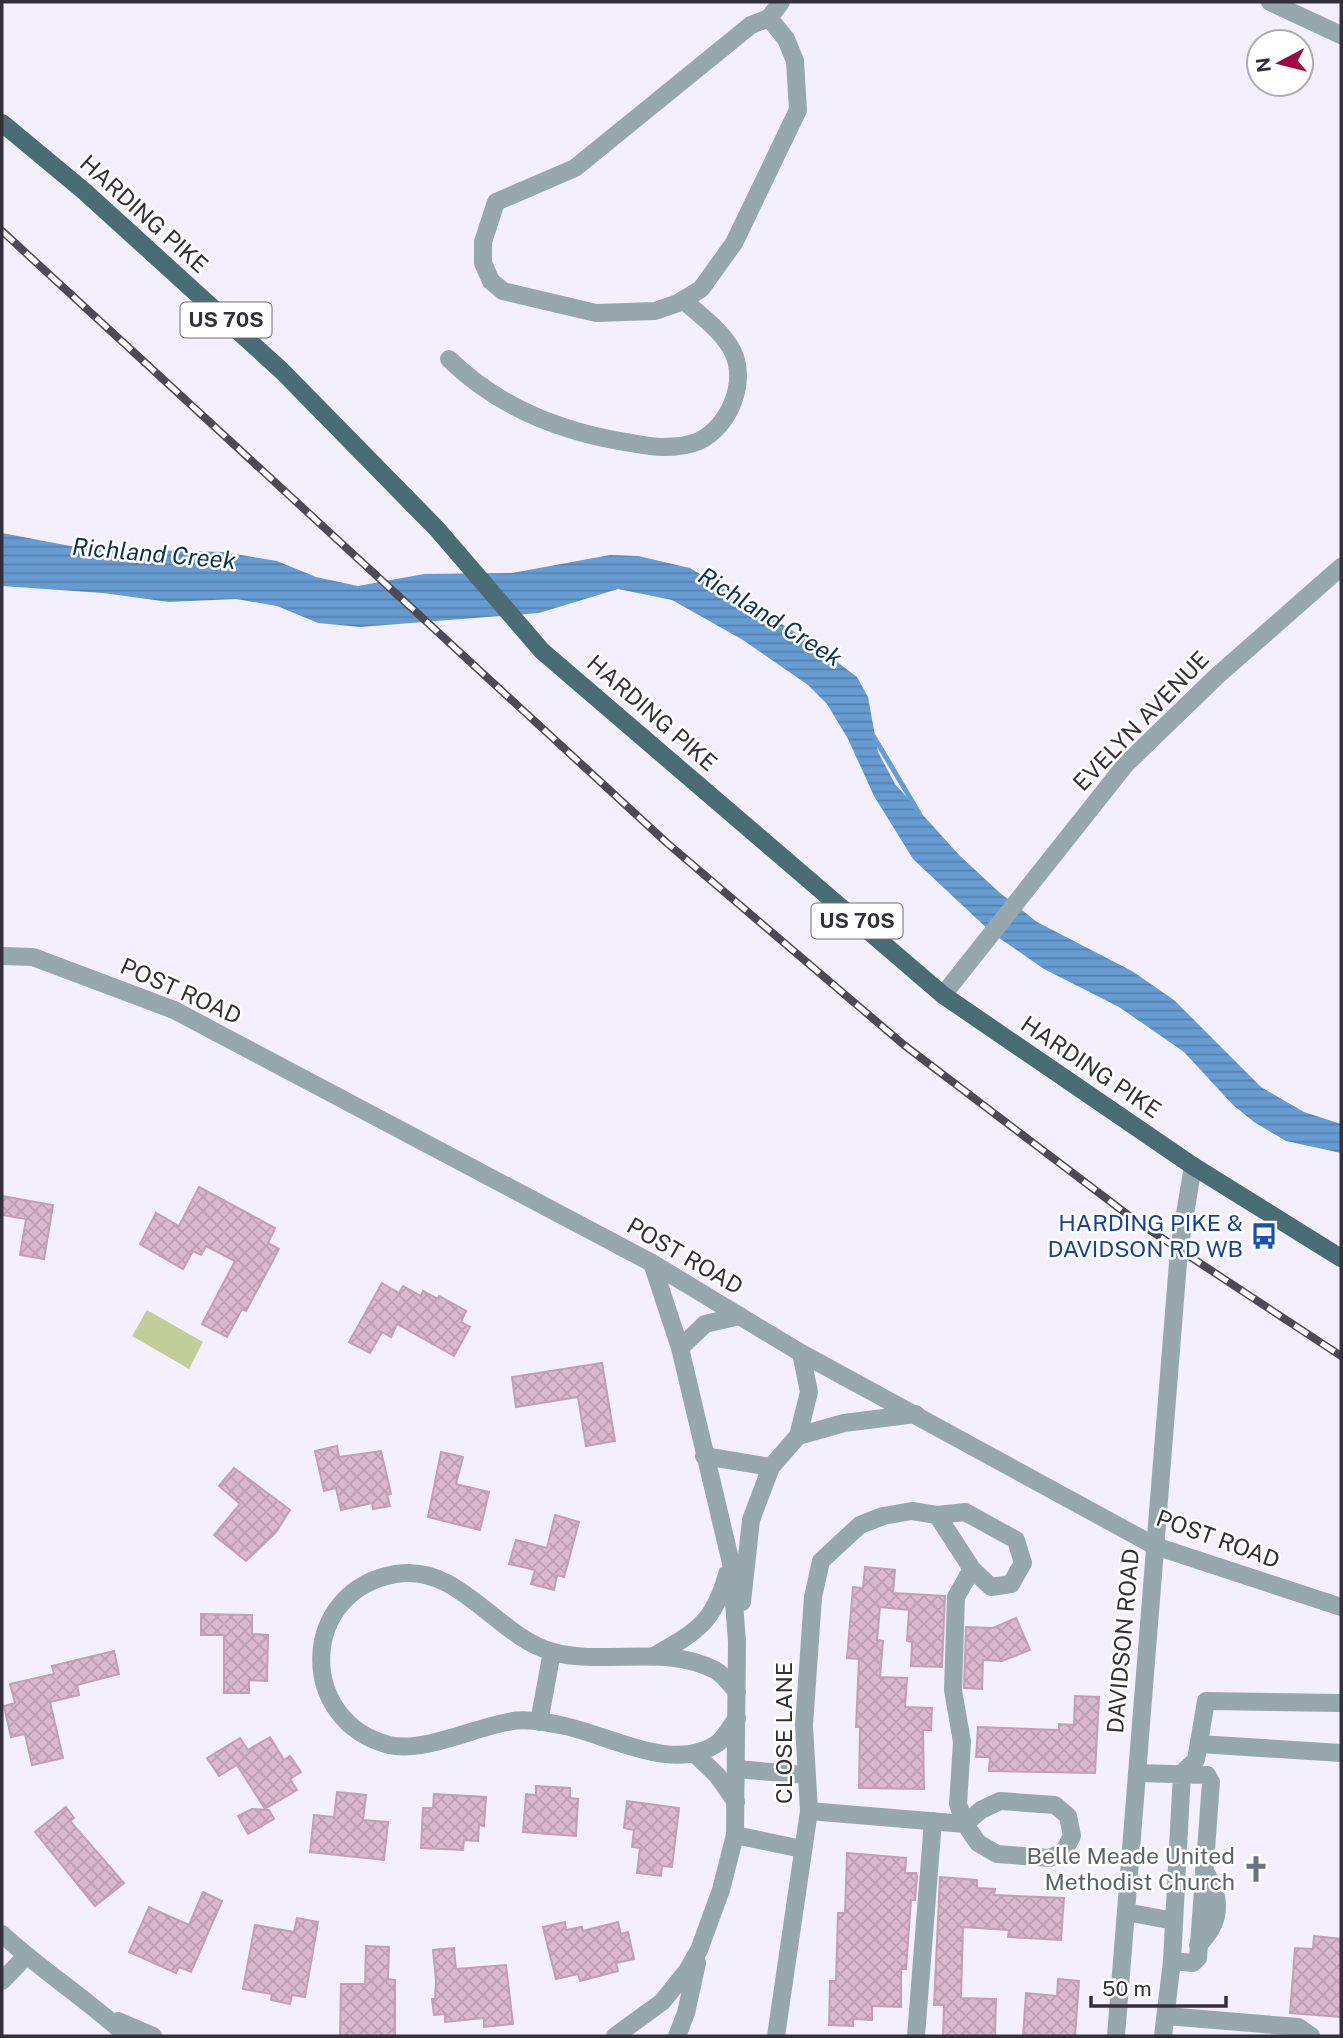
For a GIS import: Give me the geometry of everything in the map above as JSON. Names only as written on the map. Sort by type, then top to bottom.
[{"type":"main road","name":"HARDING PIKE","points":[[2,123],[84,191],[282,371],[437,529],[542,651],[943,995],[1192,1166],[1341,1258]]},
{"type":"street","points":[[769,18],[786,40],[795,61],[798,110],[734,243],[701,289],[684,300],[655,311],[596,313],[503,292],[491,281],[483,263],[483,242],[496,202],[575,168],[751,25],[769,18],[780,2]]},
{"type":"street","points":[[1270,2],[1341,36]]},
{"type":"street","points":[[449,359],[485,391],[550,424],[585,436],[660,447],[685,445],[700,440],[718,425],[732,404],[739,385],[737,365],[731,348],[684,300]]},
{"type":"street","name":"EVELYN AVENUE","points":[[943,995],[1126,764],[1217,676],[1341,567]]},
{"type":"street","name":"POST ROAD","points":[[2,956],[33,957],[174,1010],[652,1263],[801,1353],[1156,1546],[1341,1607]]},
{"type":"street","name":"DAVIDSON ROAD","points":[[1116,2036],[1179,1250],[1192,1166]]},
{"type":"street","points":[[652,1263],[680,1348],[731,1563],[737,1642],[735,1835],[721,1889],[699,1950],[686,2013],[677,2036]]},
{"type":"street","points":[[680,1348],[705,1324],[740,1316]]},
{"type":"street","points":[[737,1642],[751,1520],[771,1467],[798,1436],[809,1392],[801,1353]]},
{"type":"street","points":[[798,1436],[844,1423],[916,1414]]},
{"type":"street","points":[[704,1456],[771,1467]]},
{"type":"street","name":"CLOSE LANE","points":[[776,2036],[809,1811],[804,1725],[809,1638],[821,1561],[839,1542],[872,1521],[912,1511],[937,1515],[965,1512],[1016,1540],[1023,1563],[1011,1584],[991,1587],[972,1569],[937,1515]]},
{"type":"street","points":[[654,1656],[693,1634],[719,1605],[731,1563]]},
{"type":"street","points":[[809,1811],[965,1824],[981,1810],[1000,1801],[1055,1805],[1068,1816],[1072,1836],[1063,1851],[1050,1857],[997,1854],[978,1843],[965,1824],[958,1804],[962,1742],[953,1690],[956,1597],[972,1569]]},
{"type":"street","points":[[737,1692],[717,1670],[692,1662],[654,1656],[552,1652],[528,1641],[452,1586],[439,1579],[410,1573],[373,1580],[345,1598],[335,1610],[320,1647],[325,1689],[347,1722],[377,1741],[409,1747],[511,1721],[565,1726],[645,1751],[695,1754],[719,1742],[737,1718]]},
{"type":"street","points":[[539,1722],[552,1652]]},
{"type":"street","points":[[1163,2036],[1172,1961],[1182,1773],[1196,1760],[1206,1701],[1341,1703]]},
{"type":"street","points":[[1199,1744],[1341,1753]]},
{"type":"street","points":[[695,1754],[717,1776],[736,1802]]},
{"type":"street","points":[[737,1769],[806,1775]]},
{"type":"street","points":[[1137,1773],[1207,1775],[1211,1782],[1196,1961],[1190,1964],[1172,1961]]},
{"type":"street","points":[[916,2036],[933,1821]]},
{"type":"street","points":[[735,1835],[803,1849]]},
{"type":"street","points":[[1126,1912],[1174,1921]]},
{"type":"street","points":[[2,1934],[127,2036]]},
{"type":"street","points":[[615,2036],[645,2015],[677,1986],[699,1950]]},
{"type":"street","points":[[2,1981],[26,1956]]},
{"type":"street","points":[[102,2013],[153,2036]]},
{"type":"street","points":[[1166,2016],[1298,2027],[1311,2036]]},
{"type":"green space","points":[[147,1310],[203,1342],[189,1369],[132,1336]]},
{"type":"water","points":[[2,533],[81,548],[223,552],[277,561],[316,577],[358,586],[424,574],[512,573],[610,555],[638,556],[690,568],[811,642],[857,677],[868,697],[878,752],[895,784],[959,855],[1000,893],[1037,922],[1132,971],[1174,1000],[1261,1087],[1304,1112],[1341,1124],[1341,1153],[1286,1141],[1254,1122],[1233,1105],[1184,1052],[1119,1007],[1044,969],[992,933],[913,859],[874,796],[848,739],[827,704],[808,685],[743,640],[672,600],[618,589],[539,613],[360,627],[318,623],[277,606],[236,599],[169,602],[103,593],[2,586]]},
{"type":"building","points":[[199,1187],[275,1228],[268,1243],[279,1249],[246,1311],[242,1309],[227,1337],[202,1324],[235,1261],[206,1246],[201,1255],[193,1251],[183,1269],[140,1244],[156,1213],[179,1226]]},
{"type":"building","points":[[2,1196],[53,1205],[44,1259],[20,1255],[26,1219],[2,1215]]},
{"type":"building","points":[[382,1283],[399,1293],[403,1286],[421,1296],[423,1291],[438,1299],[439,1296],[466,1311],[461,1322],[470,1327],[454,1356],[397,1324],[391,1337],[382,1332],[370,1353],[349,1342]]},
{"type":"building","points":[[602,1363],[615,1441],[586,1446],[578,1397],[516,1407],[512,1377]]},
{"type":"building","points":[[337,1446],[339,1457],[381,1451],[391,1494],[387,1495],[390,1506],[373,1509],[372,1503],[341,1510],[336,1488],[324,1491],[315,1451]]},
{"type":"building","points":[[441,1452],[463,1457],[456,1484],[489,1492],[480,1530],[428,1517]]},
{"type":"building","points":[[234,1468],[290,1510],[276,1532],[246,1561],[214,1535],[240,1504],[219,1486]]},
{"type":"building","points":[[555,1515],[579,1522],[564,1577],[557,1575],[554,1590],[531,1584],[535,1570],[509,1564],[516,1540],[547,1548]]},
{"type":"building","points":[[865,1567],[895,1570],[893,1593],[945,1596],[942,1667],[911,1666],[912,1642],[907,1641],[909,1610],[880,1607],[877,1640],[883,1641],[880,1677],[907,1678],[905,1707],[932,1708],[931,1730],[923,1730],[924,1789],[859,1788],[860,1727],[856,1727],[859,1659],[847,1658],[853,1587],[863,1588]]},
{"type":"building","points":[[201,1614],[252,1615],[252,1634],[268,1635],[267,1681],[249,1680],[249,1693],[224,1693],[224,1635],[201,1635]]},
{"type":"building","points":[[1016,1618],[1030,1650],[1002,1661],[983,1660],[982,1689],[964,1688],[966,1627],[993,1628]]},
{"type":"building","points":[[114,1651],[119,1674],[77,1685],[79,1695],[50,1702],[63,1758],[32,1765],[25,1734],[11,1737],[4,1706],[15,1703],[10,1684],[54,1674],[52,1666]]},
{"type":"building","points":[[1075,1696],[1099,1697],[1095,1773],[989,1771],[990,1757],[976,1757],[978,1727],[1059,1730],[1059,1724],[1074,1725]]},
{"type":"building","points":[[270,1737],[284,1760],[290,1756],[301,1772],[290,1779],[297,1790],[265,1809],[237,1765],[219,1776],[207,1758],[240,1738],[248,1750]]},
{"type":"building","points":[[536,1786],[570,1788],[570,1798],[578,1799],[576,1836],[523,1832],[526,1794],[536,1795]]},
{"type":"building","points":[[337,1792],[366,1795],[363,1820],[388,1822],[384,1860],[310,1852],[314,1815],[334,1817]]},
{"type":"building","points":[[434,1794],[486,1797],[484,1826],[479,1825],[478,1841],[464,1840],[463,1850],[421,1848],[423,1808],[433,1808]]},
{"type":"building","points":[[627,1801],[679,1808],[672,1867],[662,1866],[661,1876],[637,1873],[640,1848],[632,1847],[634,1830],[624,1828]]},
{"type":"building","points":[[66,1807],[74,1818],[70,1821],[124,1883],[95,1906],[35,1832]]},
{"type":"building","points":[[252,1809],[269,1810],[274,1819],[248,1834],[238,1816]]},
{"type":"building","points":[[847,1853],[906,1858],[905,1873],[916,1873],[917,1876],[915,1900],[911,1900],[906,1969],[901,1969],[901,2007],[872,2006],[872,2020],[853,2019],[853,2026],[829,2025],[830,1981],[836,1981],[838,1913],[845,1913]]},
{"type":"building","points":[[940,1877],[977,1880],[977,1888],[995,1889],[994,1895],[1064,1898],[1061,1940],[1008,1937],[1009,1930],[963,1927],[961,1998],[996,1999],[995,2036],[943,2036],[944,2005],[934,2005]]},
{"type":"building","points":[[203,1892],[222,1901],[191,1972],[179,1967],[176,1973],[129,1952],[149,1907],[189,1925]]},
{"type":"building","points":[[297,1918],[318,1922],[305,1997],[292,1995],[290,2004],[271,2000],[272,1994],[243,1989],[255,1925],[294,1932]]},
{"type":"building","points":[[565,1922],[566,1930],[582,1927],[583,1931],[618,1922],[621,1934],[628,1932],[634,1959],[616,1963],[618,1971],[580,1981],[578,1974],[556,1979],[543,1927]]},
{"type":"building","points":[[1314,1936],[1341,1939],[1341,2017],[1290,2013],[1295,1948],[1313,1949]]},
{"type":"building","points":[[366,1946],[389,1947],[388,1979],[395,1980],[395,2036],[340,2036],[341,1984],[365,1984]]},
{"type":"building","points":[[454,1948],[456,1969],[506,1965],[513,2024],[484,2027],[484,2018],[445,2022],[445,2014],[434,2015],[432,1999],[435,1999],[436,1981],[433,1950]]},
{"type":"building","points":[[1058,1979],[1079,1981],[1075,2036],[1023,2036],[1026,1993],[1057,1996]]},
{"type":"waterway","name":"Richland Creek","points":[[874,737],[919,813]]},
{"type":"railway","points":[[2,231],[667,843],[904,1045],[1136,1221],[1341,1356]]},
{"type":"place","name":"HARDING PIKE & DAVIDSON RD WB","points":[[1264,1236]]},
{"type":"place","name":"Belle Meade United Methodist Church","points":[[1256,1869]]}]
